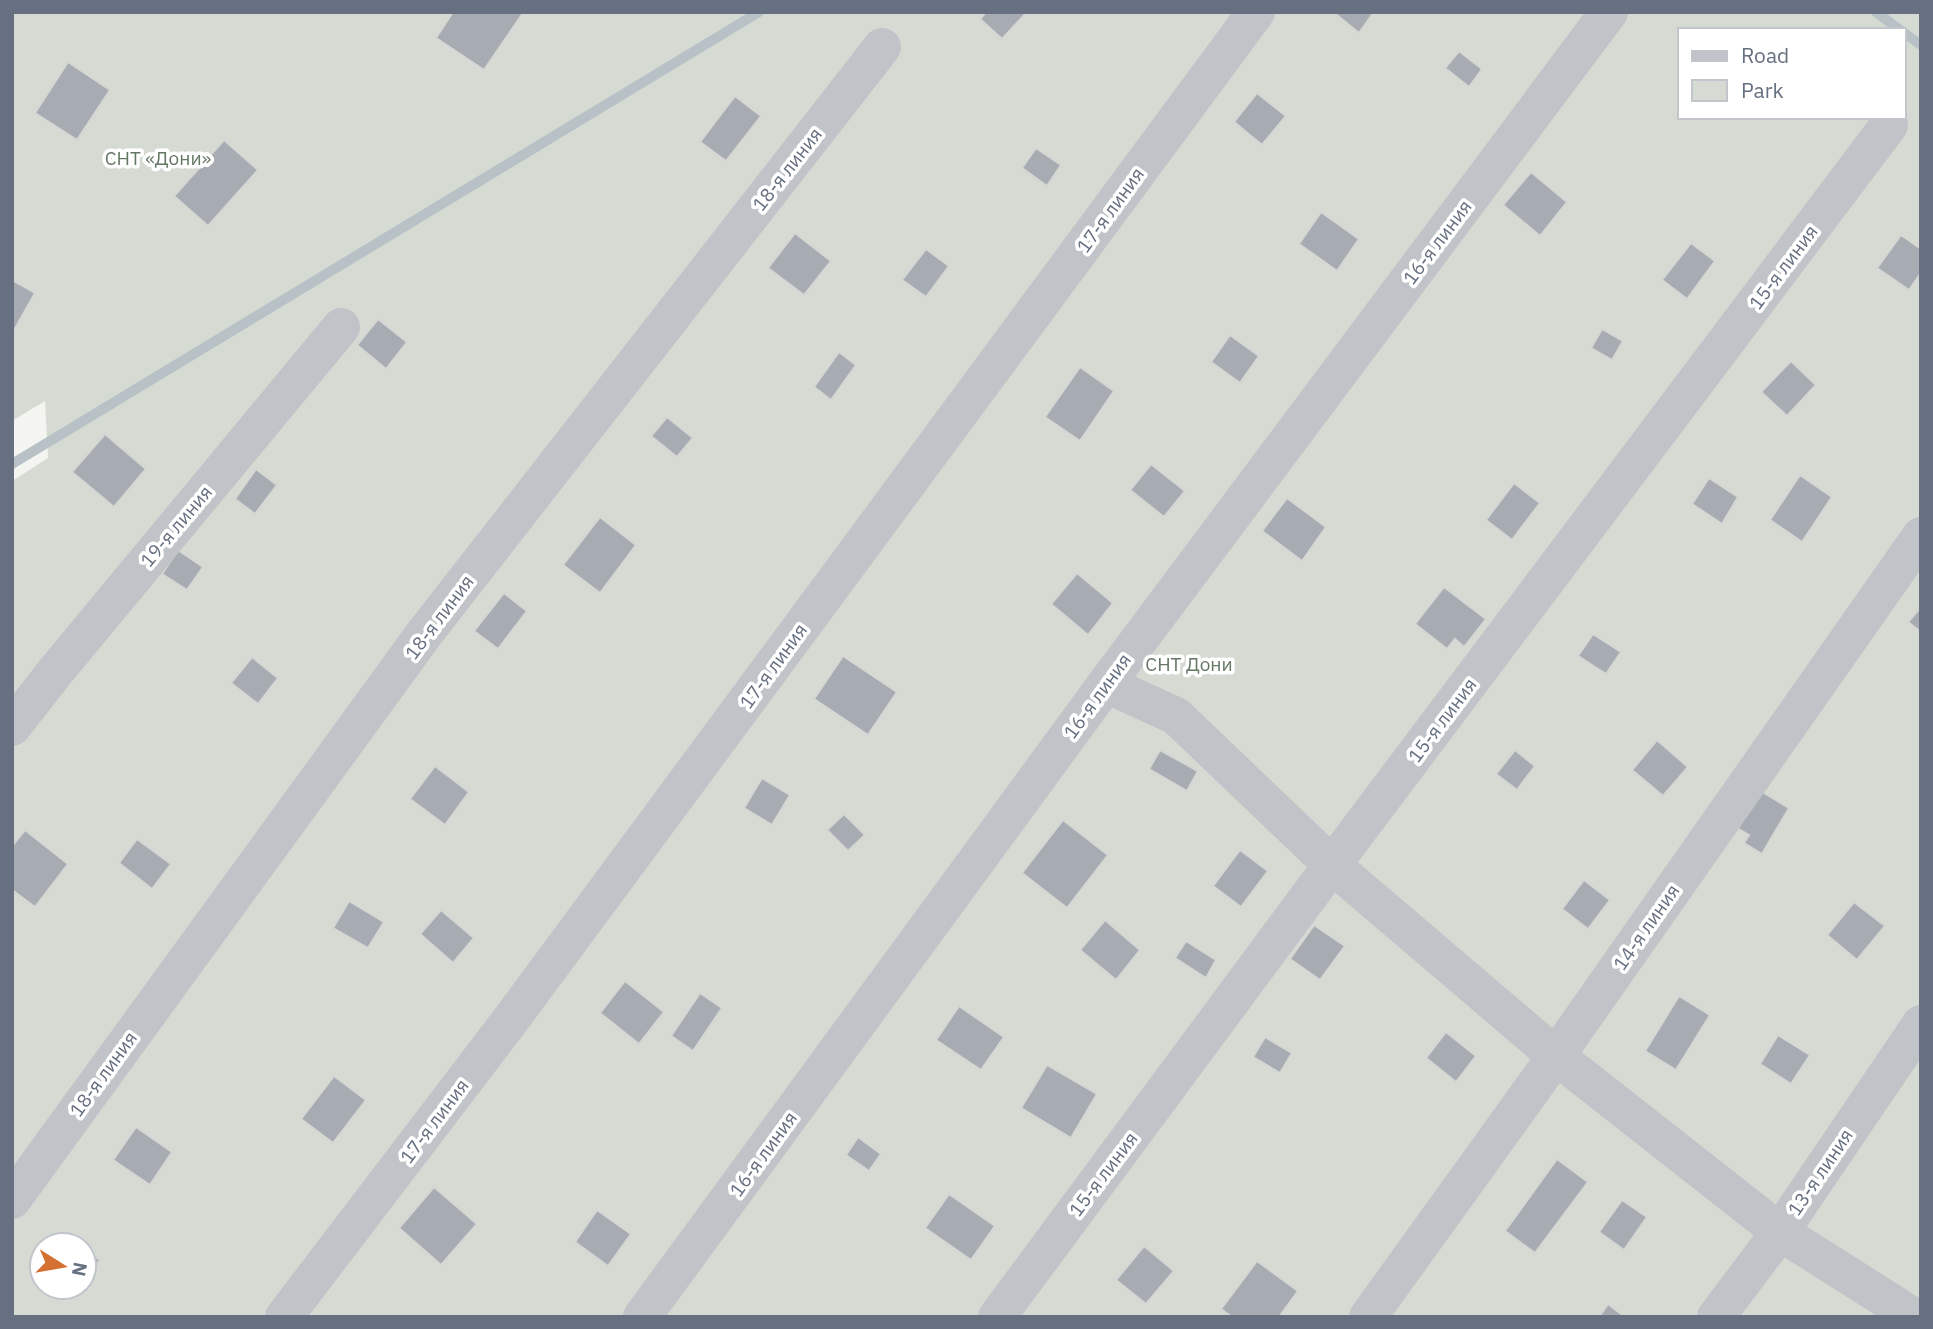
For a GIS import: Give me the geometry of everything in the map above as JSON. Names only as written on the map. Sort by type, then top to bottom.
[{"type":"lane","name":"17-я линия","points":[[284,1317],[529,996],[1256,12]]},
{"type":"lane","name":"16-я линия","points":[[642,1317],[1106,684],[1609,12]]},
{"type":"lane","name":"18-я линия","points":[[12,1199],[425,634],[882,47]]},
{"type":"lane","name":"15-я линия","points":[[997,1317],[1332,865],[1889,125]]},
{"type":"lane","name":"19-я линия","points":[[12,727],[341,327]]},
{"type":"lane","name":"14-я линия","points":[[1368,1317],[1556,1056],[1921,536]]},
{"type":"lane","points":[[1106,684],[1176,716],[1332,865],[1556,1056],[1780,1231],[1914,1317]]},
{"type":"lane","name":"13-я линия","points":[[1716,1317],[1780,1231],[1921,1024]]},
{"type":"green space","name":"СНТ Дони","points":[[12,12],[1921,12],[1921,1317],[12,1317],[12,481],[48,458],[45,401],[12,421]]},
{"type":"building","points":[[453,12],[523,13],[484,70],[436,38]]},
{"type":"building","points":[[986,12],[1027,12],[1002,39],[980,19]]},
{"type":"building","points":[[1333,12],[1374,12],[1359,33]]},
{"type":"building","points":[[1459,51],[1482,69],[1469,87],[1445,68]]},
{"type":"building","points":[[68,62],[110,90],[77,140],[35,113]]},
{"type":"building","points":[[1257,93],[1286,116],[1262,145],[1234,122]]},
{"type":"building","points":[[735,96],[761,116],[726,161],[700,142]]},
{"type":"building","points":[[224,140],[258,170],[208,226],[174,196]]},
{"type":"building","points":[[1036,148],[1061,165],[1047,186],[1022,168]]},
{"type":"building","points":[[1531,172],[1567,202],[1540,236],[1503,205]]},
{"type":"building","points":[[1321,212],[1359,239],[1337,271],[1299,244]]},
{"type":"building","points":[[795,233],[831,261],[804,295],[768,268]]},
{"type":"building","points":[[1901,235],[1921,249],[1921,273],[1909,290],[1877,268]]},
{"type":"building","points":[[1691,243],[1715,261],[1687,299],[1662,280]]},
{"type":"building","points":[[926,249],[949,266],[926,297],[902,280]]},
{"type":"building","points":[[12,280],[35,293],[12,334]]},
{"type":"building","points":[[378,319],[407,342],[386,369],[357,345]]},
{"type":"building","points":[[1602,329],[1623,341],[1612,360],[1591,348]]},
{"type":"building","points":[[1230,335],[1259,356],[1240,383],[1211,362]]},
{"type":"building","points":[[839,352],[856,365],[831,400],[814,387]]},
{"type":"building","points":[[1791,361],[1816,385],[1787,416],[1761,392]]},
{"type":"building","points":[[1080,367],[1114,391],[1080,441],[1045,417]]},
{"type":"building","points":[[667,417],[693,438],[677,457],[651,436]]},
{"type":"building","points":[[105,434],[146,469],[114,507],[72,472]]},
{"type":"building","points":[[1151,464],[1185,491],[1164,517],[1130,490]]},
{"type":"building","points":[[256,469],[277,485],[255,514],[235,499]]},
{"type":"building","points":[[1800,475],[1832,497],[1802,542],[1770,520]]},
{"type":"building","points":[[1709,478],[1738,497],[1722,524],[1692,504]]},
{"type":"building","points":[[1514,483],[1540,503],[1512,540],[1486,520]]},
{"type":"building","points":[[1287,498],[1326,527],[1302,561],[1262,531]]},
{"type":"building","points":[[600,517],[636,545],[600,593],[563,565]]},
{"type":"building","points":[[178,550],[203,567],[187,590],[162,574]]},
{"type":"building","points":[[1077,573],[1113,603],[1088,635],[1051,604]]},
{"type":"building","points":[[1444,587],[1486,619],[1464,647],[1455,639],[1447,649],[1415,624]]},
{"type":"building","points":[[504,593],[527,611],[498,649],[474,631]]},
{"type":"building","points":[[1921,607],[1921,632],[1908,622]]},
{"type":"building","points":[[1593,634],[1621,652],[1606,674],[1578,656]]},
{"type":"building","points":[[843,656],[897,692],[868,735],[814,699]]},
{"type":"building","points":[[252,657],[278,678],[258,704],[231,683]]},
{"type":"building","points":[[1657,740],[1688,767],[1663,796],[1632,770]]},
{"type":"building","points":[[1160,750],[1198,771],[1187,791],[1149,769]]},
{"type":"building","points":[[1515,750],[1535,766],[1517,790],[1496,774]]},
{"type":"building","points":[[435,766],[469,792],[445,825],[410,799]]},
{"type":"building","points":[[762,778],[790,795],[772,825],[744,808]]},
{"type":"building","points":[[1753,786],[1789,808],[1762,854],[1744,843],[1749,835],[1730,824]]},
{"type":"building","points":[[844,814],[865,835],[848,851],[827,830]]},
{"type":"building","points":[[1063,820],[1108,855],[1067,908],[1022,873]]},
{"type":"building","points":[[25,830],[68,864],[35,907],[12,890],[12,846]]},
{"type":"building","points":[[137,839],[171,864],[152,889],[119,863]]},
{"type":"building","points":[[1240,850],[1268,871],[1241,907],[1213,886]]},
{"type":"building","points":[[1584,880],[1610,900],[1588,929],[1562,909]]},
{"type":"building","points":[[349,901],[384,922],[368,948],[333,928]]},
{"type":"building","points":[[1854,902],[1885,926],[1857,960],[1827,935]]},
{"type":"building","points":[[441,910],[474,938],[453,963],[420,934]]},
{"type":"building","points":[[1105,920],[1140,950],[1116,980],[1080,950]]},
{"type":"building","points":[[1314,925],[1345,946],[1320,980],[1290,959]]},
{"type":"building","points":[[1186,941],[1216,960],[1206,978],[1175,958]]},
{"type":"building","points":[[625,981],[664,1012],[639,1044],[600,1013]]},
{"type":"building","points":[[700,993],[722,1008],[693,1051],[671,1036]]},
{"type":"building","points":[[1679,996],[1710,1015],[1676,1070],[1645,1051]]},
{"type":"building","points":[[959,1006],[1004,1037],[981,1070],[936,1040]]},
{"type":"building","points":[[1446,1032],[1476,1056],[1456,1082],[1426,1058]]},
{"type":"building","points":[[1778,1035],[1810,1055],[1791,1084],[1760,1064]]},
{"type":"building","points":[[1265,1037],[1292,1053],[1280,1073],[1253,1057]]},
{"type":"building","points":[[1047,1065],[1097,1094],[1071,1138],[1021,1108]]},
{"type":"building","points":[[334,1076],[366,1100],[333,1143],[301,1119]]},
{"type":"building","points":[[136,1127],[172,1152],[150,1185],[113,1160]]},
{"type":"building","points":[[858,1137],[881,1154],[869,1171],[846,1155]]},
{"type":"building","points":[[1557,1159],[1588,1182],[1535,1253],[1505,1231]]},
{"type":"building","points":[[434,1187],[477,1224],[441,1265],[399,1228]]},
{"type":"building","points":[[949,1194],[995,1226],[971,1260],[925,1228]]},
{"type":"building","points":[[1622,1200],[1647,1217],[1624,1250],[1599,1232]]},
{"type":"building","points":[[597,1210],[631,1234],[608,1266],[575,1242]]},
{"type":"building","points":[[1144,1246],[1174,1271],[1146,1304],[1116,1280]]},
{"type":"building","points":[[1257,1261],[1298,1291],[1279,1317],[1232,1317],[1221,1309]]},
{"type":"building","points":[[1608,1304],[1625,1317],[1599,1317]]},
{"type":"waterway","points":[[12,464],[759,12]]},
{"type":"waterway","points":[[1876,12],[1897,28]]},
{"type":"waterway","points":[[1905,33],[1921,45]]},
{"type":"park label","name":"СНТ «Дони»","points":[[158,158]]}]
